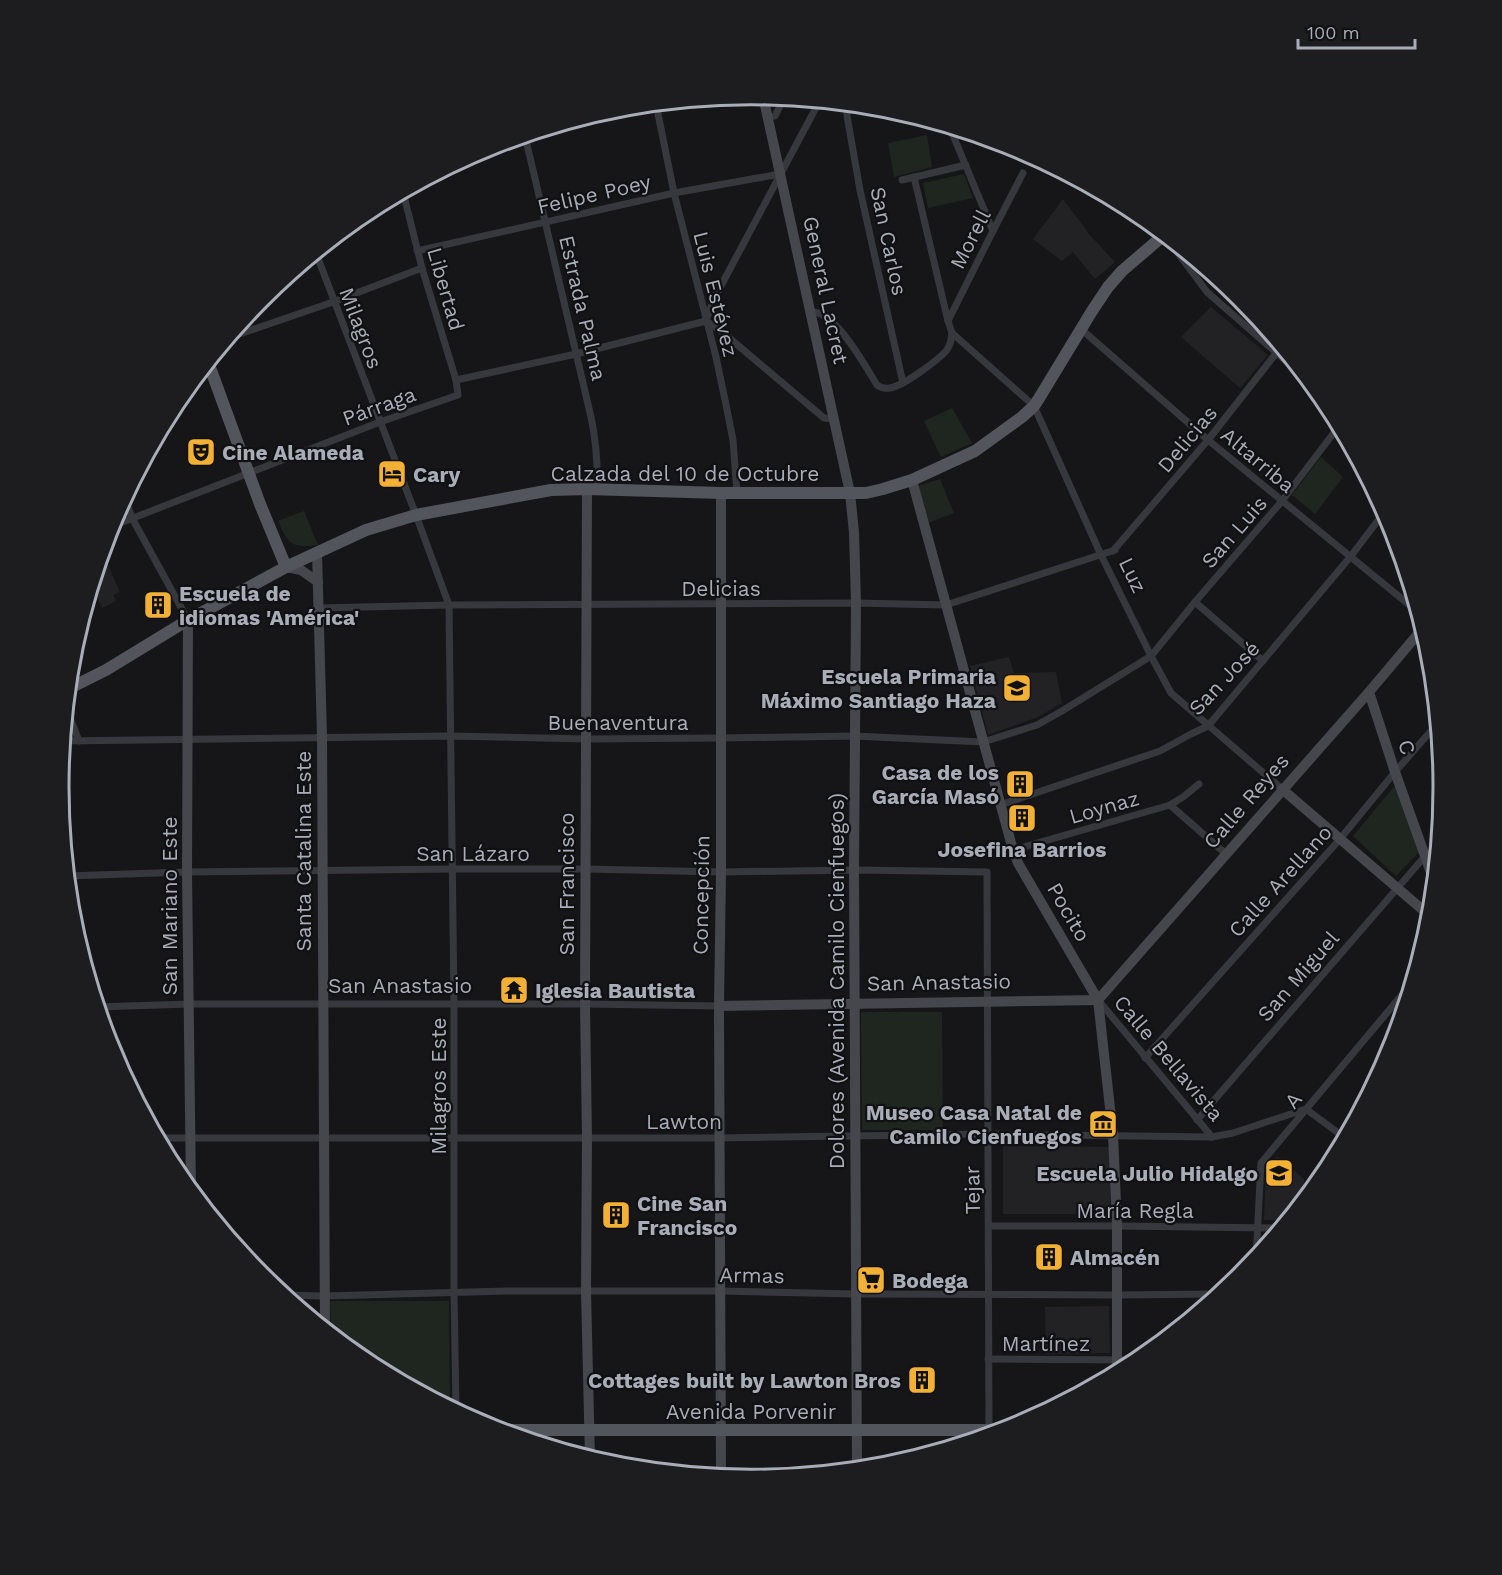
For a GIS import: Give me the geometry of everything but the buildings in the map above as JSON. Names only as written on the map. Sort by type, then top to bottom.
[{"type":"main road","name":"Calzada del 10 de Octubre","points":[[77,684],[106,670],[188,620],[286,567],[366,530],[416,515],[551,490],[866,493],[912,480],[975,451],[1007,429],[1034,406],[1108,287],[1122,271],[1159,241]]},
{"type":"main road","points":[[211,371],[248,473],[286,567]]},
{"type":"main road","points":[[273,536],[290,552],[300,557],[312,555]]},
{"type":"main road","name":"Avenida Porvenir","points":[[524,1430],[971,1433]]},
{"type":"street","name":"General Lacret","points":[[765,106],[850,493]]},
{"type":"street","points":[[768,117],[775,116],[780,106]]},
{"type":"street","points":[[706,321],[715,297],[815,109]]},
{"type":"street","name":"Luis Estévez","points":[[658,112],[674,193],[716,357],[733,440],[737,493]]},
{"type":"street","name":"San Carlos","points":[[847,112],[860,190],[903,383]]},
{"type":"street","points":[[954,137],[993,231]]},
{"type":"street","name":"Estrada Palma","points":[[527,144],[597,446],[598,468],[592,489]]},
{"type":"street","points":[[902,180],[966,165]]},
{"type":"street","name":"Morell","points":[[948,321],[1023,173]]},
{"type":"street","name":"Felipe Poey","points":[[417,251],[674,193],[780,174]]},
{"type":"street","name":"Luz","points":[[914,177],[952,333],[1034,406],[1102,558],[1171,693],[1422,908]]},
{"type":"street","name":"Libertad","points":[[405,200],[458,394]]},
{"type":"street","name":"Milagros","points":[[319,260],[416,515]]},
{"type":"street","points":[[1183,260],[1207,292],[1264,338]]},
{"type":"street","points":[[243,333],[422,268]]},
{"type":"street","points":[[811,312],[821,313],[840,330],[876,385],[881,388],[903,383],[945,352],[951,344],[952,333]]},
{"type":"street","points":[[456,380],[576,354],[706,321],[721,331],[824,418],[834,419]]},
{"type":"street","name":"Altarriba","points":[[1081,329],[1208,440],[1408,603]]},
{"type":"street","name":"Delicias","points":[[319,608],[855,603],[946,605],[1102,558],[1115,550],[1208,440],[1276,353]]},
{"type":"street","name":"Párraga","points":[[123,522],[458,394]]},
{"type":"street","name":"San Luis","points":[[1151,656],[1282,501],[1334,433]]},
{"type":"street","name":"Pocito","points":[[912,480],[1013,850],[1018,863],[1098,1000],[1113,1135],[1117,1226],[1117,1360]]},
{"type":"street","name":"San Francisco","points":[[590,1450],[586,1291],[585,1004],[587,605],[592,489]]},
{"type":"street","name":"Concepción","points":[[721,493],[722,872],[719,1138],[721,1469]]},
{"type":"street","name":"Dolores (Avenida Camilo Cienfuegos)","points":[[850,493],[854,532],[855,603],[857,1461]]},
{"type":"street","points":[[129,510],[188,620]]},
{"type":"street","name":"Milagros Este","points":[[416,515],[449,605],[456,1402]]},
{"type":"street","name":"San José","points":[[1000,805],[1160,751],[1208,726],[1351,556],[1378,520]]},
{"type":"street","name":"Santa Catalina Este","points":[[312,555],[318,582],[322,737],[325,1320]]},
{"type":"street","points":[[286,567],[301,570],[318,582]]},
{"type":"street","points":[[1195,602],[1263,661]]},
{"type":"street","name":"San Mariano Este","points":[[188,620],[187,872],[191,1176]]},
{"type":"street","name":"Calle Reyes","points":[[1098,1000],[1416,636]]},
{"type":"street","name":"Buenaventura","points":[[70,741],[450,736],[587,739],[854,736],[983,742],[1037,725],[1151,656]]},
{"type":"street","name":"C","points":[[1369,692],[1429,863]]},
{"type":"street","points":[[72,723],[80,741]]},
{"type":"street","name":"Calle Arellano","points":[[1145,1058],[1340,839],[1431,731]]},
{"type":"street","name":"Loynaz","points":[[1013,850],[1170,805],[1199,784]]},
{"type":"street","points":[[1170,805],[1226,854]]},
{"type":"street","name":"San Miguel","points":[[1197,1120],[1426,855]]},
{"type":"street","name":"San Lázaro","points":[[75,876],[453,869],[987,872]]},
{"type":"street","name":"Tejar","points":[[987,872],[989,1426]]},
{"type":"street","name":"A","points":[[1256,1245],[1261,1163],[1399,999]]},
{"type":"street","name":"Calle Bellavista","points":[[1098,1000],[1212,1137],[1233,1133],[1306,1110]]},
{"type":"street","name":"San Anastasio","points":[[105,1007],[189,1004],[719,1006],[1098,1000]]},
{"type":"street","points":[[1306,1110],[1339,1134]]},
{"type":"street","name":"Lawton","points":[[166,1138],[719,1138],[987,1134],[1212,1137]]},
{"type":"street","name":"María Regla","points":[[989,1226],[1271,1228]]},
{"type":"street","name":"Armas","points":[[297,1296],[586,1291],[988,1295],[1207,1294]]},
{"type":"street","name":"Martínez","points":[[988,1359],[1122,1360]]},
{"type":"shaded area","points":[[927,135],[932,167],[894,177],[888,143]]},
{"type":"shaded area","points":[[964,174],[973,198],[928,208],[923,183]]},
{"type":"shaded area","points":[[1063,199],[1090,235],[1115,262],[1095,279],[1073,252],[1062,261],[1033,239]]},
{"type":"shaded area","points":[[1211,307],[1268,355],[1240,388],[1181,337]]},
{"type":"shaded area","points":[[952,408],[972,443],[941,457],[924,421]]},
{"type":"shaded area","points":[[1321,457],[1343,477],[1315,514],[1292,495]]},
{"type":"shaded area","points":[[940,479],[954,513],[928,523],[918,486]]},
{"type":"shaded area","points":[[304,511],[318,545],[302,546],[292,543],[278,521]]},
{"type":"shaded area","points":[[107,563],[120,592],[113,595],[116,601],[102,608],[97,596]]},
{"type":"shaded area","name":"Escuela Primaria Máximo Santiago Haza","points":[[1009,657],[1014,673],[1056,672],[1062,703],[1038,717],[988,735],[970,666]]},
{"type":"shaded area","points":[[1397,783],[1419,852],[1396,876],[1353,836]]},
{"type":"shaded area","points":[[861,1012],[942,1012],[943,1130],[862,1130]]},
{"type":"shaded area","points":[[1003,1146],[1110,1147],[1110,1214],[1003,1214]]},
{"type":"shaded area","points":[[1277,1156],[1304,1179],[1304,1186],[1278,1220],[1264,1220],[1266,1170]]},
{"type":"shaded area","points":[[330,1301],[449,1301],[450,1399],[372,1355],[331,1325]]},
{"type":"shaded area","points":[[1109,1306],[1110,1353],[1046,1354],[1045,1307]]},
{"type":"place","name":"Cine Alameda","points":[[201,452]]},
{"type":"place","name":"Cary","points":[[392,474]]},
{"type":"place","name":"Escuela de idiomas 'América'","points":[[158,605]]},
{"type":"place","name":"Escuela Primaria Máximo Santiago Haza","points":[[1017,688]]},
{"type":"place","name":"Casa de los García Masó","points":[[1020,784]]},
{"type":"place","name":"Josefina Barrios","points":[[1022,818]]},
{"type":"place","name":"Iglesia Bautista","points":[[514,990]]},
{"type":"place","name":"Museo Casa Natal de Camilo Cienfuegos","points":[[1103,1124]]},
{"type":"place","name":"Escuela Julio Hidalgo","points":[[1279,1173]]},
{"type":"place","name":"Cine San Francisco","points":[[616,1215]]},
{"type":"place","name":"Almacén","points":[[1049,1257]]},
{"type":"place","name":"Bodega","points":[[871,1280]]},
{"type":"place","name":"Cottages built by Lawton Bros","points":[[922,1380]]}]
